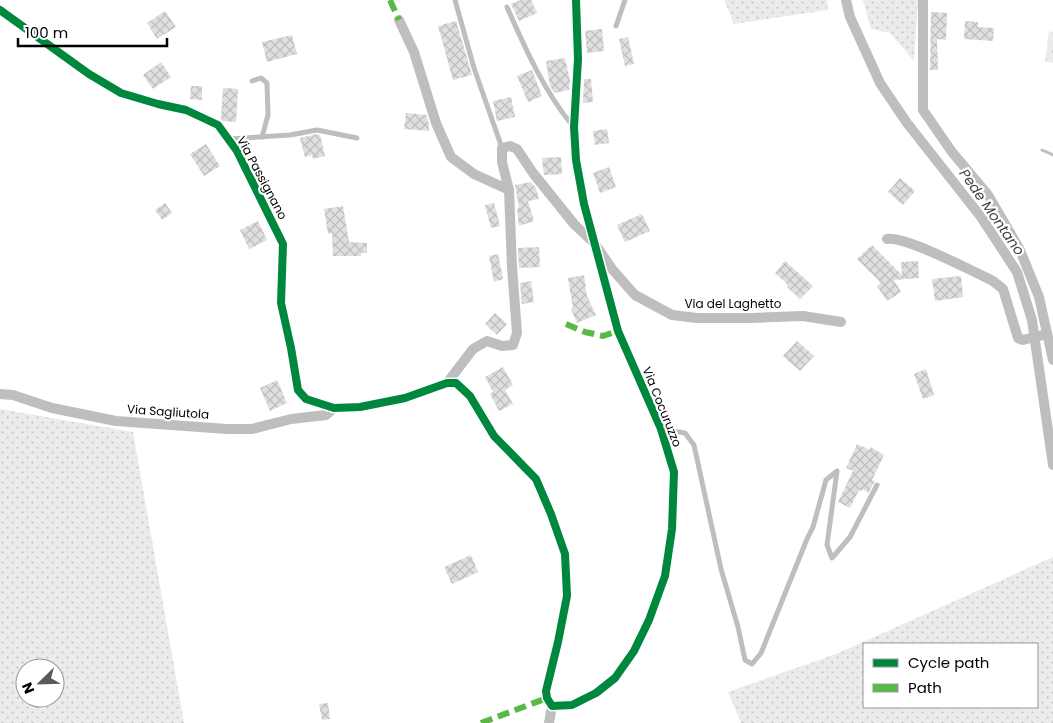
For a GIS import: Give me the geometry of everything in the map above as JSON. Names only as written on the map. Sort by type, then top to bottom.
[{"type":"street","name":"Via Cocuruzzo","points":[[552,706],[572,705],[596,693],[615,678],[634,651],[649,620],[665,576],[672,528],[674,472],[661,429],[618,330],[584,204],[576,160],[574,127],[578,59],[576,0]]},
{"type":"street","points":[[923,0],[923,110],[952,152],[988,195],[1020,250],[1039,297],[1045,332],[1053,360]]},
{"type":"street","name":"Via Passignano","points":[[0,10],[89,74],[121,93],[186,110],[218,125],[237,151],[283,244],[281,303],[298,390],[306,399],[334,408]]},
{"type":"street","points":[[400,20],[414,52],[436,123],[451,157],[474,174],[509,190]]},
{"type":"street","points":[[447,383],[473,349],[487,341],[502,346],[513,346],[517,333],[509,190],[502,162],[502,148],[510,146],[517,149],[533,173],[574,224],[594,244]]},
{"type":"street","points":[[887,239],[894,238],[912,244],[993,281],[1003,289],[1018,338],[1023,340],[1045,332]]},
{"type":"street","name":"Via del Laghetto","points":[[594,244],[612,269],[635,295],[672,316],[698,318],[803,316],[841,322]]},
{"type":"street","points":[[334,408],[360,407],[405,398],[447,383],[456,383],[470,396],[494,436],[536,479],[551,514],[564,554],[567,596],[546,691],[547,698],[552,706],[549,723]]},
{"type":"street","name":"Via Sagliutola","points":[[0,394],[13,395],[52,408],[116,421],[226,429],[252,429],[291,419],[326,415],[334,408]]},
{"type":"lane","points":[[455,0],[474,68],[502,148]]},
{"type":"lane","points":[[616,26],[624,0]]},
{"type":"lane","points":[[507,7],[548,91],[574,127]]},
{"type":"lane","points":[[252,81],[261,78],[266,83],[268,115],[262,137]]},
{"type":"lane","points":[[228,139],[290,135],[317,130],[357,138]]},
{"type":"lane","points":[[661,429],[685,433],[694,446],[721,569],[738,627],[745,660],[752,664],[761,653],[806,539],[813,527],[826,480],[837,471],[827,545],[832,558],[850,537],[877,485]]},
{"type":"green space","points":[[724,0],[827,0],[828,10],[734,24]]},
{"type":"green space","points":[[863,0],[918,0],[914,61],[890,33],[871,29]]},
{"type":"green space","points":[[1049,31],[1053,32],[1053,63],[1045,61]]},
{"type":"green space","points":[[0,409],[133,432],[184,723],[0,723]]},
{"type":"green space","points":[[1053,557],[1053,723],[741,723],[728,692],[836,654]]},
{"type":"building","points":[[521,0],[531,0],[537,13],[519,21],[511,4]]},
{"type":"building","points":[[165,11],[176,27],[157,39],[147,23]]},
{"type":"building","points":[[931,12],[947,13],[946,40],[937,39],[938,70],[930,70]]},
{"type":"building","points":[[456,21],[472,75],[453,80],[438,26]]},
{"type":"building","points":[[965,21],[978,22],[978,27],[994,28],[993,41],[964,39]]},
{"type":"building","points":[[602,29],[604,51],[587,53],[585,31]]},
{"type":"building","points":[[292,35],[297,54],[267,62],[262,42]]},
{"type":"building","points":[[628,37],[634,64],[625,66],[619,39]]},
{"type":"building","points":[[565,58],[570,81],[569,90],[554,93],[550,86],[546,61]]},
{"type":"building","points":[[161,62],[171,77],[153,89],[143,75]]},
{"type":"building","points":[[532,70],[542,96],[528,102],[517,76]]},
{"type":"building","points":[[584,79],[591,79],[593,102],[583,103]]},
{"type":"building","points":[[191,86],[202,86],[202,100],[190,99]]},
{"type":"building","points":[[223,88],[238,89],[236,122],[223,121],[221,119]]},
{"type":"building","points":[[511,97],[515,117],[497,121],[493,101]]},
{"type":"building","points":[[406,113],[426,115],[429,131],[404,129]]},
{"type":"building","points":[[607,129],[609,143],[595,145],[593,131]]},
{"type":"building","points":[[320,135],[325,156],[313,159],[312,155],[305,157],[300,138]]},
{"type":"building","points":[[206,144],[220,166],[204,176],[190,154]]},
{"type":"building","points":[[561,157],[562,174],[544,175],[542,158]]},
{"type":"building","points":[[609,167],[616,187],[600,193],[593,173]]},
{"type":"building","points":[[900,178],[915,191],[903,205],[888,192]]},
{"type":"building","points":[[531,182],[536,188],[539,199],[528,201],[534,221],[519,226],[517,209],[519,208],[515,185]]},
{"type":"building","points":[[165,203],[172,213],[162,220],[155,210]]},
{"type":"building","points":[[494,203],[500,226],[491,228],[485,205]]},
{"type":"building","points":[[343,206],[349,242],[367,243],[367,253],[361,253],[361,256],[333,256],[332,233],[328,234],[324,209]]},
{"type":"building","points":[[642,214],[650,231],[625,242],[617,225]]},
{"type":"building","points":[[258,221],[267,240],[249,249],[240,230]]},
{"type":"building","points":[[872,245],[902,275],[901,262],[918,261],[919,278],[894,280],[901,292],[887,301],[877,286],[881,283],[857,259]]},
{"type":"building","points":[[539,247],[540,267],[519,268],[518,248]]},
{"type":"building","points":[[498,254],[503,279],[494,282],[489,256]]},
{"type":"building","points":[[785,261],[813,286],[800,299],[775,273]]},
{"type":"building","points":[[584,275],[587,296],[596,315],[577,323],[571,309],[573,308],[568,278]]},
{"type":"building","points":[[961,276],[963,297],[935,301],[932,279]]},
{"type":"building","points":[[531,281],[534,302],[522,304],[520,283]]},
{"type":"building","points":[[495,313],[507,324],[497,335],[485,324]]},
{"type":"building","points":[[797,341],[814,356],[800,371],[783,356]]},
{"type":"building","points":[[503,367],[513,385],[505,390],[513,404],[499,411],[490,394],[493,392],[485,377]]},
{"type":"building","points":[[926,369],[934,395],[923,399],[914,374]]},
{"type":"building","points":[[277,380],[287,403],[270,411],[260,388]]},
{"type":"building","points":[[857,444],[870,450],[871,447],[884,455],[872,480],[875,481],[868,493],[863,489],[862,491],[859,490],[850,508],[838,502],[853,471],[846,468]]},
{"type":"building","points":[[471,555],[478,572],[452,584],[444,567]]},
{"type":"building","points":[[328,703],[330,719],[322,720],[319,704]]},
{"type":"waterway","name":"Pede Montano","points":[[846,0],[850,17],[880,83],[907,123],[981,217],[1017,272],[1032,320],[1053,465]]},
{"type":"waterway","points":[[1042,150],[1053,155]]},
{"type":"marked path","points":[[390,0],[399,20]]},
{"type":"marked path","points":[[566,324],[585,332],[603,336],[618,331]]},
{"type":"marked path","points":[[481,723],[547,698]]},
{"type":"cycle path","points":[[0,10],[89,74],[121,93],[186,110],[218,125],[237,151],[283,244],[281,303],[298,390],[306,399],[334,408],[360,407],[405,398],[447,383],[456,383],[470,396],[494,436],[536,479],[565,554],[567,596],[546,691],[547,698],[552,706],[572,705],[596,693],[615,678],[634,651],[649,620],[665,576],[672,529],[674,472],[661,429],[618,331],[584,204],[576,160],[574,127],[578,59],[576,0]]}]
